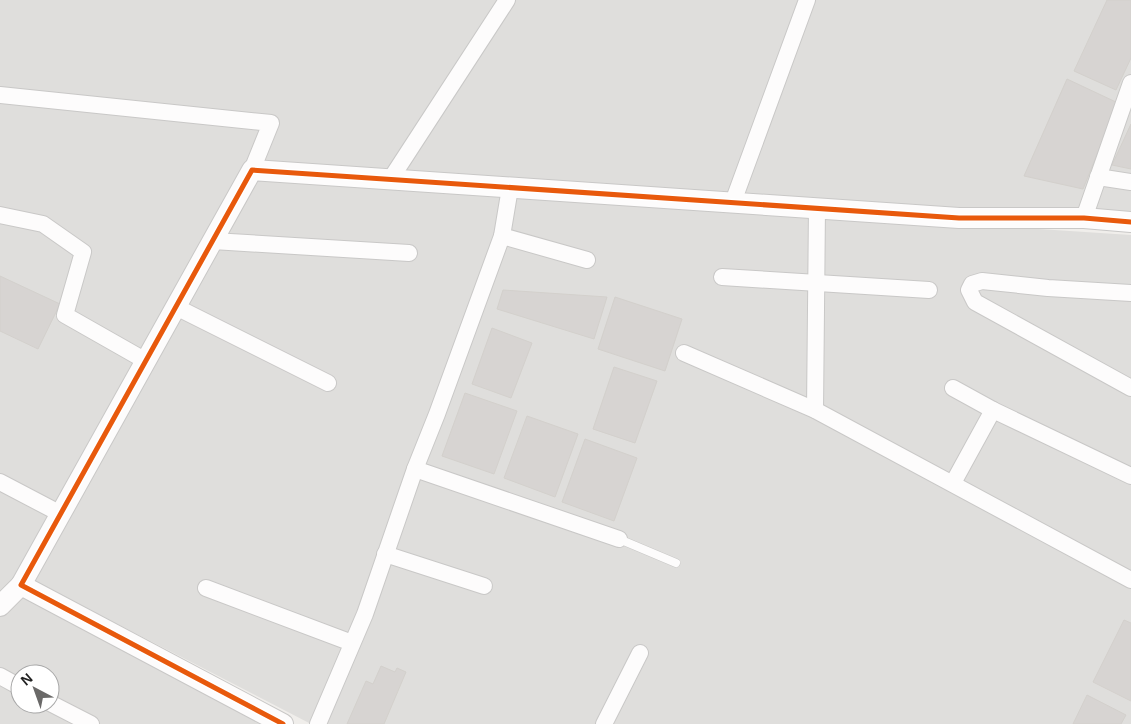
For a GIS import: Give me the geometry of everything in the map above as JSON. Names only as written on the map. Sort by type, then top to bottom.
[{"type":"street","points":[[732,202],[807,0]]},
{"type":"street","points":[[390,180],[505,1]]},
{"type":"street","points":[[1084,218],[1129,94]]},
{"type":"street","points":[[0,96],[271,123],[252,170],[61,514],[21,585],[0,606]]},
{"type":"street","points":[[252,170],[959,218],[1084,218],[1131,222]]},
{"type":"street","points":[[1098,177],[1131,182]]},
{"type":"street","points":[[318,724],[365,614],[415,469],[502,236],[510,188]]},
{"type":"street","points":[[815,410],[817,208]]},
{"type":"street","points":[[0,215],[43,224],[83,252],[64,315],[146,361]]},
{"type":"street","points":[[502,236],[588,260]]},
{"type":"street","points":[[213,241],[409,253]]},
{"type":"street","points":[[722,277],[929,290]]},
{"type":"street","points":[[1131,293],[1048,288],[982,281],[972,284],[969,290],[975,302],[1131,388]]},
{"type":"street","points":[[176,307],[328,383]]},
{"type":"street","points":[[684,353],[815,410],[1131,580]]},
{"type":"street","points":[[953,388],[993,410],[1131,476]]},
{"type":"street","points":[[953,483],[993,410]]},
{"type":"street","points":[[415,469],[619,539]]},
{"type":"street","points":[[0,482],[61,514]]},
{"type":"street","points":[[385,554],[484,586]]},
{"type":"street","points":[[21,585],[283,724]]},
{"type":"street","points":[[206,588],[352,642]]},
{"type":"street","points":[[604,724],[640,653]]},
{"type":"street","points":[[60,708],[90,724]]},
{"type":"lane","points":[[619,539],[676,562]]},
{"type":"shaded area","points":[[0,0],[1131,0],[1131,221],[257,168],[274,121],[0,92]]},
{"type":"shaded area","points":[[0,100],[261,128],[247,168],[16,580],[0,595]]},
{"type":"shaded area","points":[[258,178],[1131,235],[1131,724],[311,724],[34,581]]},
{"type":"shaded area","points":[[22,593],[271,724],[0,724],[0,617]]},
{"type":"building","points":[[1107,0],[1131,0],[1131,58],[1116,90],[1074,71]]},
{"type":"building","points":[[1067,79],[1118,103],[1083,189],[1024,176]]},
{"type":"building","points":[[1131,124],[1131,169],[1112,165]]},
{"type":"building","points":[[0,276],[60,304],[38,349],[0,331]]},
{"type":"building","points":[[503,290],[607,297],[594,339],[497,309]]},
{"type":"building","points":[[615,297],[682,319],[665,371],[598,349]]},
{"type":"building","points":[[492,328],[532,343],[511,398],[472,384]]},
{"type":"building","points":[[614,367],[657,381],[635,443],[593,429]]},
{"type":"building","points":[[465,393],[517,411],[494,474],[442,456]]},
{"type":"building","points":[[527,416],[578,434],[555,497],[504,478]]},
{"type":"building","points":[[585,439],[637,458],[614,521],[562,502]]},
{"type":"building","points":[[1124,620],[1131,623],[1131,701],[1093,682]]},
{"type":"building","points":[[381,666],[395,672],[397,668],[406,672],[384,724],[347,724],[366,681],[373,684]]},
{"type":"building","points":[[1087,695],[1126,715],[1121,724],[1073,724]]},
{"type":"cycle path","points":[[283,724],[21,585],[252,170],[959,218],[1084,218],[1131,222]]}]
